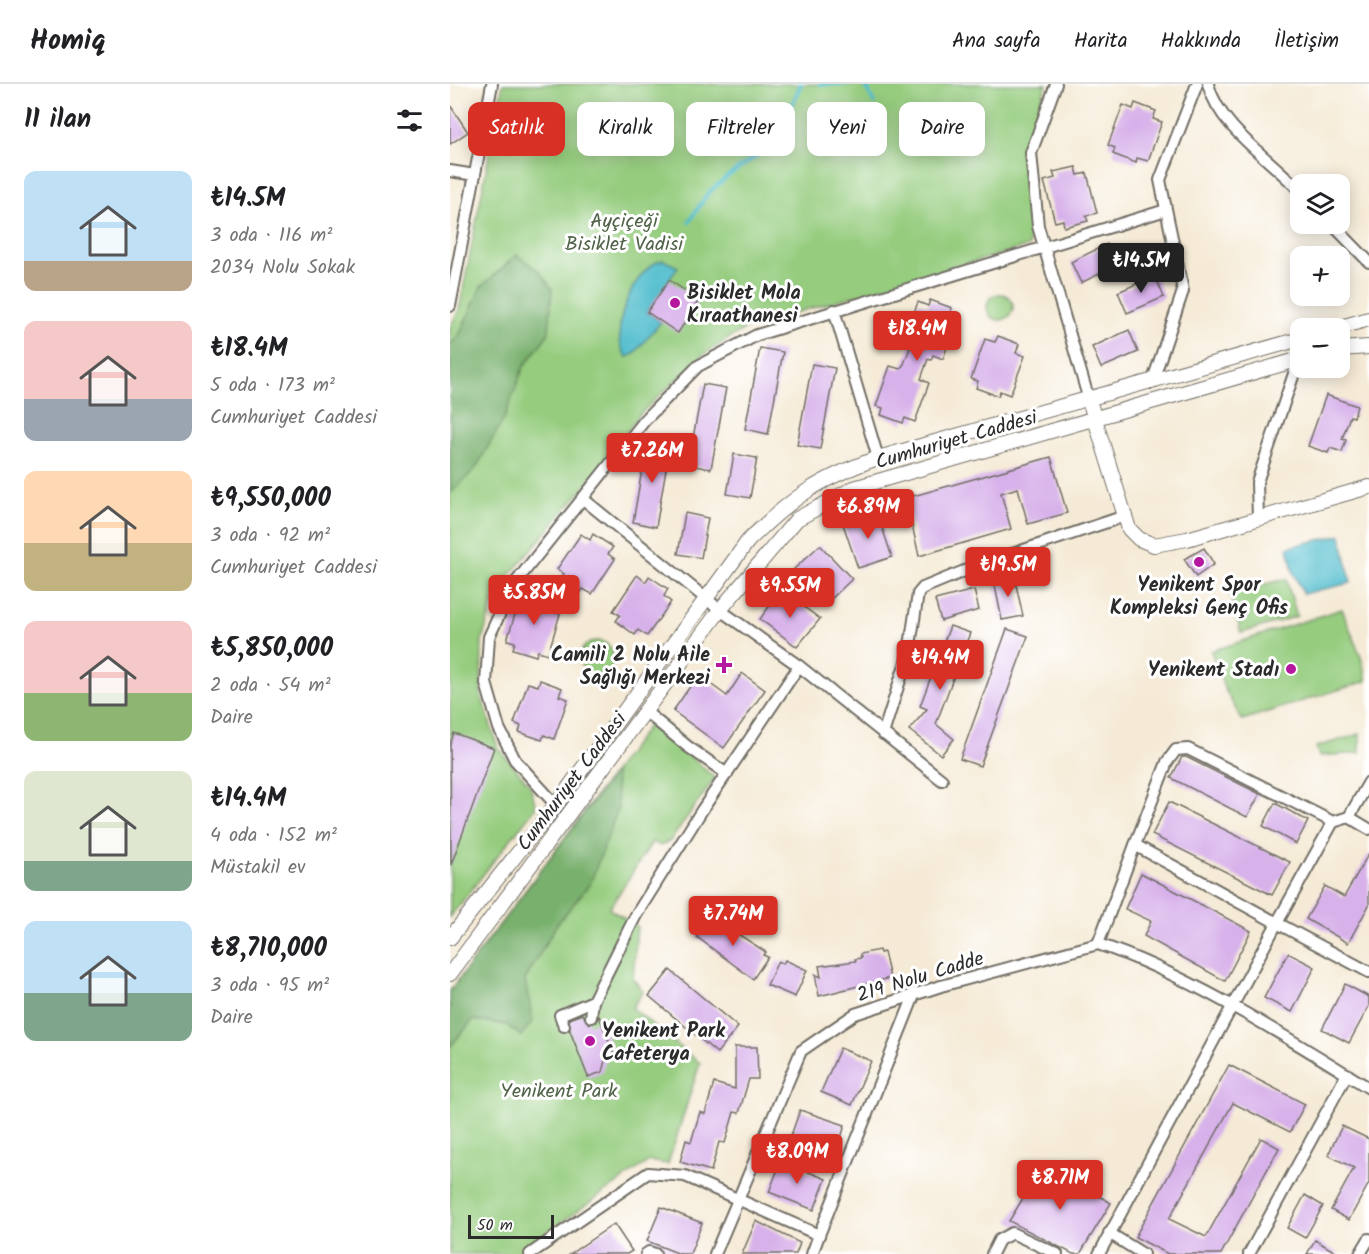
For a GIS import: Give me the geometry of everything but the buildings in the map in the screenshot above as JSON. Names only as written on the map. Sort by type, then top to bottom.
[{"type":"street","points":[[450,306],[492,84]]},
{"type":"street","points":[[1056,84],[1031,153],[1038,226],[1129,529],[1139,539],[1154,545],[1187,539],[1369,487]]},
{"type":"street","points":[[1152,383],[1183,291],[1160,180],[1186,105],[1197,84]]},
{"type":"street","points":[[1208,84],[1210,94],[1228,122],[1290,181]]},
{"type":"street","points":[[450,171],[475,175]]},
{"type":"street","points":[[556,805],[515,760],[499,728],[486,683],[489,637],[512,587],[645,420],[698,366],[757,335],[1166,210]]},
{"type":"street","points":[[1342,234],[1369,262]]},
{"type":"street","points":[[834,310],[878,458]]},
{"type":"street","points":[[1350,324],[1369,319]]},
{"type":"street","name":"Cumhuriyet Caddesi","points":[[450,938],[556,805],[748,541],[780,509],[815,484],[844,470],[878,458],[1152,383],[1290,342]]},
{"type":"street","points":[[1350,348],[1369,347]]},
{"type":"street","name":"Cumhuriyet Caddesi","points":[[450,974],[720,610],[798,519],[854,488],[1096,420],[1290,362]]},
{"type":"street","points":[[1258,518],[1257,482],[1293,378]]},
{"type":"street","points":[[582,498],[720,610],[799,666],[942,780]]},
{"type":"street","points":[[883,734],[909,652],[918,594],[923,588],[980,565],[1125,516]]},
{"type":"street","points":[[591,1017],[592,1001],[636,915],[799,666]]},
{"type":"street","points":[[646,712],[687,746],[727,774]]},
{"type":"street","points":[[1369,829],[1349,818],[1333,822],[1188,749],[1176,750],[1167,762],[1098,944],[1120,952],[1232,1007],[1369,1088]]},
{"type":"street","points":[[1349,818],[1369,782]]},
{"type":"street","points":[[1099,1254],[1333,822]]},
{"type":"street","points":[[1135,845],[1369,972]]},
{"type":"street","name":"219 Nolu Cadde","points":[[715,1254],[736,1199],[750,1173],[801,1051],[855,1014],[915,993],[1098,944]]},
{"type":"street","points":[[812,1254],[915,993]]},
{"type":"street","points":[[564,1026],[560,1015],[592,1001]]},
{"type":"street","points":[[1249,1254],[1347,1074]]},
{"type":"street","points":[[530,1254],[648,1173],[685,1176],[819,1235]]},
{"type":"street","points":[[992,1254],[999,1240],[1012,1233],[1057,1254]]},
{"type":"street","points":[[1109,1233],[1143,1254]]},
{"type":"street","points":[[1360,1254],[1369,1239]]},
{"type":"street","points":[[646,1254],[655,1254]]},
{"type":"green space","name":"Ayçiçeği Bisiklet Vadisi","points":[[503,84],[1047,84],[1030,130],[1024,186],[1031,220],[1029,246],[749,326],[704,354],[639,415],[599,470],[497,590],[482,640],[481,695],[498,748],[530,785],[536,807],[450,917],[450,327],[459,310],[489,156],[565,156],[565,102],[499,102]]},
{"type":"green space","points":[[517,255],[539,271],[552,289],[549,333],[523,368],[505,417],[476,468],[450,494],[450,345],[459,335],[481,287]]},
{"type":"green space","points":[[1000,294],[1009,298],[1013,307],[1009,316],[1000,320],[991,316],[987,307],[991,298]]},
{"type":"green space","points":[[1286,579],[1297,616],[1241,633],[1230,593]]},
{"type":"green space","name":"Yenikent Stadı","points":[[1342,609],[1361,657],[1367,681],[1242,720],[1224,688],[1211,651]]},
{"type":"green space","points":[[597,641],[609,646],[614,658],[609,670],[597,675],[585,670],[580,658],[585,646]]},
{"type":"green space","name":"Yenikent Park","points":[[651,722],[715,778],[671,840],[661,846],[652,842],[609,909],[637,926],[633,979],[643,991],[632,1008],[700,1063],[668,1164],[649,1161],[516,1254],[450,1254],[450,991]]},
{"type":"green space","points":[[1360,734],[1360,753],[1319,756],[1316,747]]},
{"type":"green space","points":[[615,772],[618,809],[590,884],[557,924],[525,980],[533,1021],[521,1036],[507,1025],[473,1020],[450,1047],[450,991]]},
{"type":"water","points":[[663,260],[678,267],[647,312],[661,322],[634,354],[627,357],[621,347],[620,334],[621,319],[626,303],[642,275],[652,265]]},
{"type":"water","points":[[1341,535],[1351,583],[1303,594],[1293,572],[1288,547]]},
{"type":"waterway","points":[[689,222],[708,193],[765,150],[780,133],[801,84]]},
{"type":"waterway","points":[[820,84],[848,84]]},
{"type":"waterway","points":[[865,84],[874,102]]},
{"type":"place","name":"Bisiklet Mola Kıraathanesi","points":[[675,303]]},
{"type":"place","name":"Yenikent Spor Kompleksi Genç Ofis","points":[[1199,562]]},
{"type":"place","name":"Camili 2 Nolu Aile Sağlığı Merkezi","points":[[724,665]]},
{"type":"place","name":"Yenikent Stadı","points":[[1291,669]]},
{"type":"place","name":"Yenikent Park Cafeterya","points":[[590,1041]]}]
